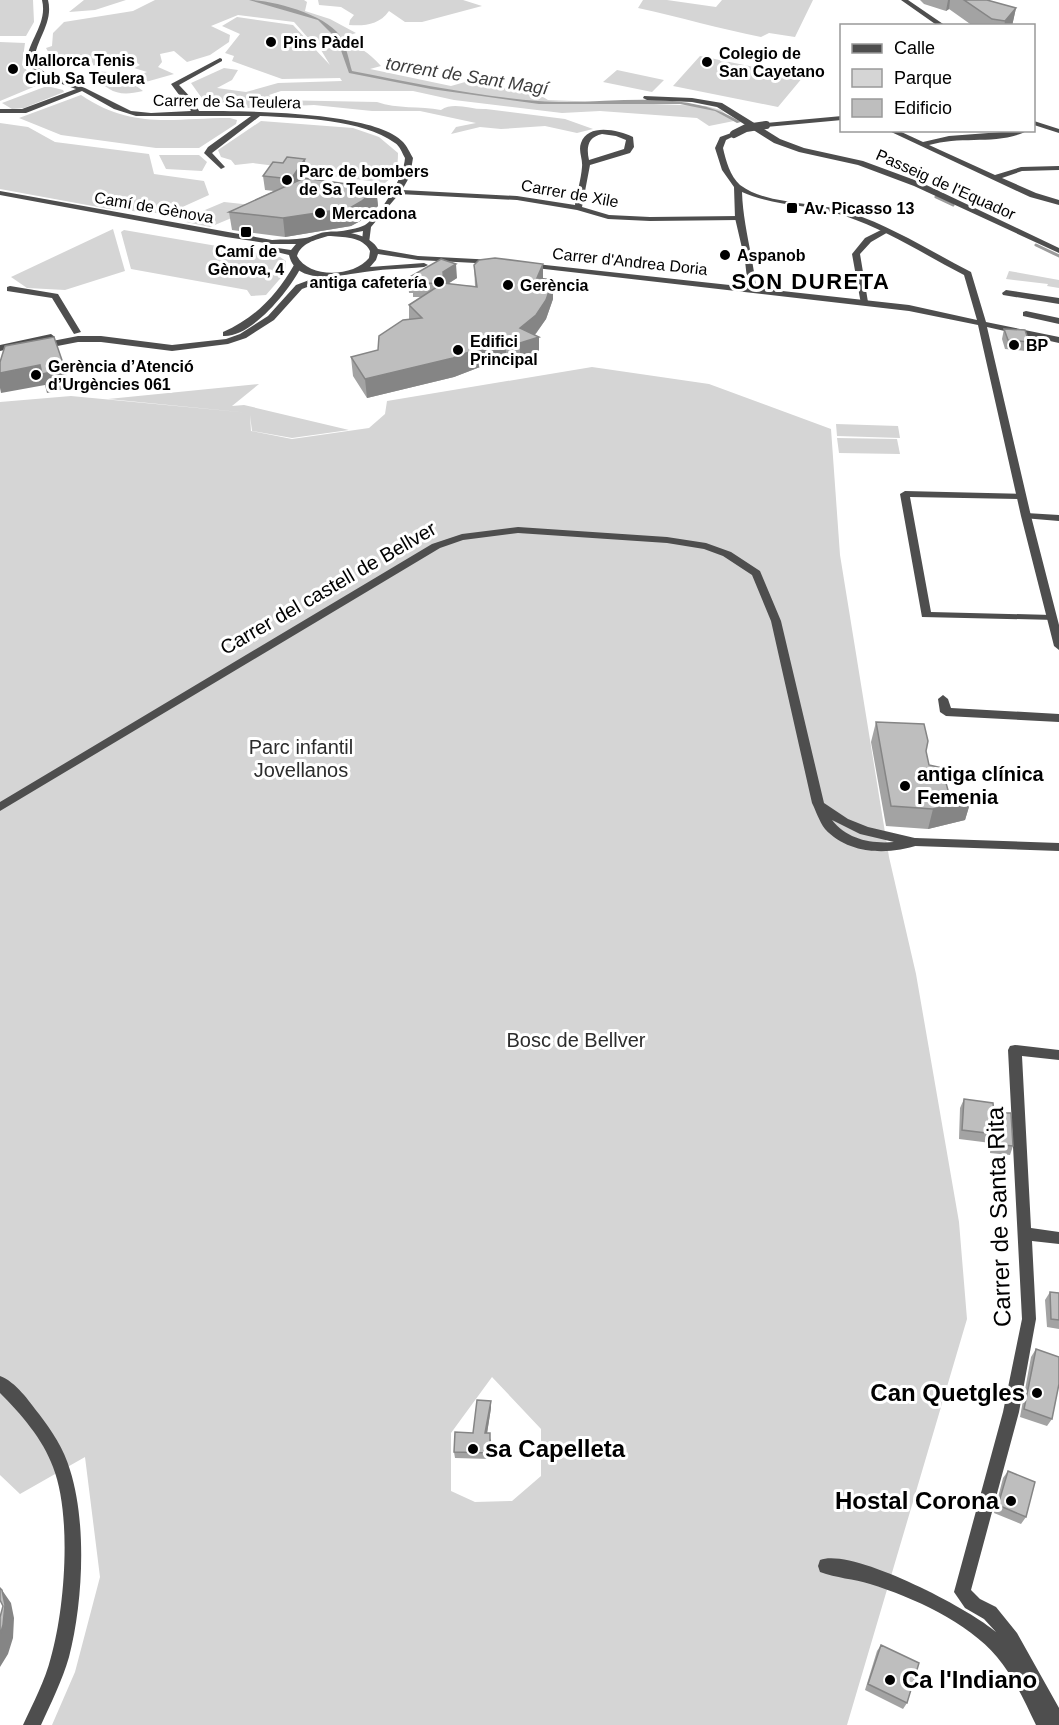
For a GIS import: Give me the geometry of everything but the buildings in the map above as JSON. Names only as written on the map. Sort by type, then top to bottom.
[{"type":"street","name":"Carrer de Sa Teulera","points":[[45,0],[47,15],[29,57],[30,64],[41,75],[92,93],[104,103],[138,114],[196,113],[331,119],[370,127],[397,140],[405,147],[409,162],[408,171],[396,192],[367,227]]},
{"type":"street","points":[[904,0],[940,24]]},
{"type":"street","points":[[196,113],[175,84],[220,60]]},
{"type":"street","points":[[0,111],[23,111],[82,89]]},
{"type":"street","name":"Passeig de l'Equador","points":[[647,98],[692,100],[713,104],[732,112],[766,134],[756,137],[774,149],[852,167],[889,179],[1054,250],[1059,260]]},
{"type":"street","points":[[221,167],[208,153],[257,115]]},
{"type":"street","points":[[752,290],[750,261],[739,219],[738,187],[725,168],[719,148],[723,139],[746,128],[840,118]]},
{"type":"street","points":[[1035,124],[1059,131]]},
{"type":"street","points":[[894,132],[1033,195],[1059,203]]},
{"type":"street","points":[[922,145],[949,137],[998,137],[1018,132]]},
{"type":"street","points":[[578,208],[587,163],[583,147],[588,137],[595,133],[618,134],[630,139],[630,147],[627,151],[587,163]]},
{"type":"street","points":[[994,178],[1021,170],[1059,168]]},
{"type":"street","points":[[738,187],[771,199],[815,205],[848,215],[886,231],[968,274],[982,323],[1021,496],[1059,646]]},
{"type":"street","name":"Carrer de Xile","points":[[396,192],[518,198],[578,208],[608,217],[739,219]]},
{"type":"street","name":"Camí de Gènova","points":[[0,193],[272,242],[304,241],[315,237],[340,234]]},
{"type":"street","name":"Camí de Gènova","points":[[0,200],[132,226],[292,253]]},
{"type":"street","points":[[340,234],[367,227],[366,241]]},
{"type":"street","points":[[864,302],[856,254],[868,240],[886,231]]},
{"type":"street","points":[[340,234],[366,241],[374,251],[418,258],[461,259],[513,265]]},
{"type":"street","points":[[304,241],[292,253],[292,260],[297,267],[306,272],[328,276]]},
{"type":"street","points":[[359,270],[368,265],[373,258],[374,251]]},
{"type":"street","points":[[0,355],[78,339],[121,340],[172,348],[200,346],[243,336],[271,318],[299,287],[328,276],[395,266],[513,265]]},
{"type":"street","name":"Carrer d'Andrea Doria","points":[[513,265],[539,266],[909,308],[1059,340]]},
{"type":"street","points":[[0,348],[77,332],[113,332],[174,340],[199,340],[223,335],[235,331],[258,316],[287,284],[297,267]]},
{"type":"street","points":[[10,289],[55,296],[77,332]]},
{"type":"street","points":[[1006,293],[1059,301]]},
{"type":"street","points":[[1026,314],[1059,321]]},
{"type":"street","points":[[29,348],[32,345],[66,338],[77,332],[92,336],[115,336],[121,340]]},
{"type":"street","points":[[1021,496],[905,494],[926,615],[1052,618]]},
{"type":"street","points":[[1026,516],[1059,518]]},
{"type":"street","name":"Carrer del castell de Bellver","points":[[0,807],[436,546],[462,537],[518,530],[667,540],[706,546],[727,554],[756,573],[776,621],[818,803],[830,826],[849,840],[881,848],[903,846],[915,842],[1059,847]]},
{"type":"street","points":[[944,699],[946,712],[1059,718]]},
{"type":"street","name":"Carrer de Santa Rita","points":[[1059,1055],[1015,1050],[1029,1319],[1011,1412],[962,1592],[969,1603],[993,1615],[1010,1639],[1059,1725]]},
{"type":"street","points":[[1025,1234],[1059,1238]]},
{"type":"street","points":[[0,1383],[21,1402],[54,1450],[63,1474],[69,1504],[71,1583],[62,1650],[32,1725]]},
{"type":"street","points":[[825,1566],[850,1568],[951,1611],[999,1646],[1045,1725]]},
{"type":"green space","points":[[0,0],[33,0],[34,22],[26,36],[0,36]]},
{"type":"green space","points":[[84,0],[126,0],[95,10],[69,12]]},
{"type":"green space","points":[[155,0],[304,0],[307,2],[305,11],[330,19],[356,33],[313,47],[330,65],[321,50],[354,46],[367,52],[381,66],[370,69],[451,86],[465,82],[535,92],[548,100],[706,106],[721,110],[734,121],[709,126],[697,118],[600,111],[562,113],[454,100],[413,91],[281,91],[269,95],[273,100],[377,102],[392,106],[441,110],[451,106],[463,106],[565,119],[593,129],[577,133],[545,126],[501,129],[480,127],[451,134],[456,127],[476,123],[420,111],[372,111],[314,105],[249,108],[228,103],[206,104],[191,83],[224,68],[238,70],[232,80],[217,88],[246,92],[278,83],[342,81],[340,78],[282,79],[232,61],[234,56],[225,53],[240,34],[222,26],[237,17],[293,25],[311,44],[294,22],[238,15],[211,26],[230,35],[229,42],[210,55],[187,62],[174,51],[160,54],[162,62],[158,67],[174,74],[135,85],[143,91],[134,93],[121,93],[109,89],[92,75],[92,72],[134,75],[147,72],[134,68],[140,65],[134,61],[99,65],[73,64],[53,56],[46,48],[52,46],[53,33],[64,22],[133,11]]},
{"type":"green space","points":[[318,0],[463,0],[482,6],[422,22],[405,22],[389,11],[376,22],[366,25],[349,25],[354,15],[341,7],[319,5]]},
{"type":"green space","points":[[643,0],[667,0],[716,7],[722,0],[813,0],[795,37],[769,33],[761,37],[638,8]]},
{"type":"green space","name":"Mallorca Tenis Club Sa Teulera","points":[[0,42],[25,43],[22,65],[33,77],[43,83],[0,101]]},
{"type":"green space","points":[[700,56],[803,77],[778,107],[673,86]]},
{"type":"green space","points":[[617,70],[664,80],[652,92],[603,82]]},
{"type":"green space","points":[[47,86],[64,92],[24,108],[12,109],[2,103]]},
{"type":"green space","points":[[81,95],[100,106],[135,118],[171,120],[230,118],[237,120],[236,124],[199,148],[156,148],[61,135],[19,118]]},
{"type":"green space","points":[[261,121],[353,128],[379,137],[398,153],[396,170],[385,183],[253,163],[235,165],[231,160],[221,157],[218,150]]},
{"type":"green space","points":[[0,123],[28,127],[55,142],[149,154],[154,174],[204,181],[209,195],[167,214],[109,209],[0,189]]},
{"type":"green space","points":[[159,155],[199,155],[207,162],[202,171],[166,169]]},
{"type":"green space","points":[[224,202],[252,205],[253,209],[210,227],[186,222],[186,218]]},
{"type":"green space","points":[[113,229],[125,271],[65,290],[27,288],[11,277]]},
{"type":"green space","points":[[124,230],[280,257],[286,261],[285,273],[266,295],[251,296],[247,290],[131,269],[121,232]]},
{"type":"green space","points":[[1009,271],[1059,280],[1059,288],[1047,286],[1048,284],[1006,279]]},
{"type":"green space","name":"Bosc de Bellver","points":[[592,367],[709,384],[831,429],[840,555],[889,857],[916,974],[959,1222],[967,1319],[847,1725],[52,1725],[75,1672],[100,1577],[85,1457],[20,1494],[0,1475],[0,402],[71,396],[250,413],[108,399],[259,384],[232,406],[244,405],[349,430],[292,438],[252,431],[250,415],[251,431],[292,439],[369,428],[385,414],[387,401]],"holes":[[[492,1377],[541,1429],[541,1476],[512,1501],[475,1502],[451,1491],[451,1433]]]},
{"type":"green space","points":[[836,424],[898,426],[900,438],[837,436]]},
{"type":"green space","points":[[837,438],[897,439],[900,454],[839,453]]},
{"type":"shaded area","points":[[249,0],[287,6],[326,23],[342,39],[352,71],[445,89],[515,99],[563,102],[642,100],[693,104],[718,111],[741,122],[737,123],[715,111],[680,104],[539,104],[431,89],[349,73],[337,39],[318,20]]},
{"type":"waterway","name":"torrent de Sant Magí","points":[[936,197],[953,205]]},
{"type":"waterway","name":"torrent de Sant Magí","points":[[1036,245],[1059,256]]},
{"type":"place","name":"Pins Pàdel","points":[[271,42]]},
{"type":"place","name":"Colegio de San Cayetano","points":[[707,62]]},
{"type":"place","name":"Mallorca Tenis Club Sa Teulera","points":[[13,69]]},
{"type":"place","name":"Parc de bombers de Sa Teulera","points":[[287,180]]},
{"type":"place","name":"Av. Picasso 13","points":[[792,208]]},
{"type":"place","name":"Mercadona","points":[[320,213]]},
{"type":"place","name":"Camí de Gènova, 4","points":[[246,232]]},
{"type":"place","name":"Aspanob","points":[[725,255]]},
{"type":"place","name":"antiga cafetería","points":[[439,282]]},
{"type":"place","name":"Gerència","points":[[508,285]]},
{"type":"place","name":"BP","points":[[1014,345]]},
{"type":"place","name":"Edifici Principal","points":[[458,350]]},
{"type":"place","name":"Gerència d’Atenció d’Urgències 061","points":[[36,375]]},
{"type":"place","name":"antiga clínica Femenia","points":[[905,786]]},
{"type":"place","name":"Can Quetgles","points":[[1037,1393]]},
{"type":"place","name":"sa Capelleta","points":[[473,1449]]},
{"type":"place","name":"Hostal Corona","points":[[1011,1501]]},
{"type":"place","name":"Ca l'Indiano","points":[[890,1680]]},
{"type":"district","name":"SON DURETA","points":[[811,281]]},
{"type":"park label","name":"Parc infantil Jovellanos","points":[[301,758]]}]
